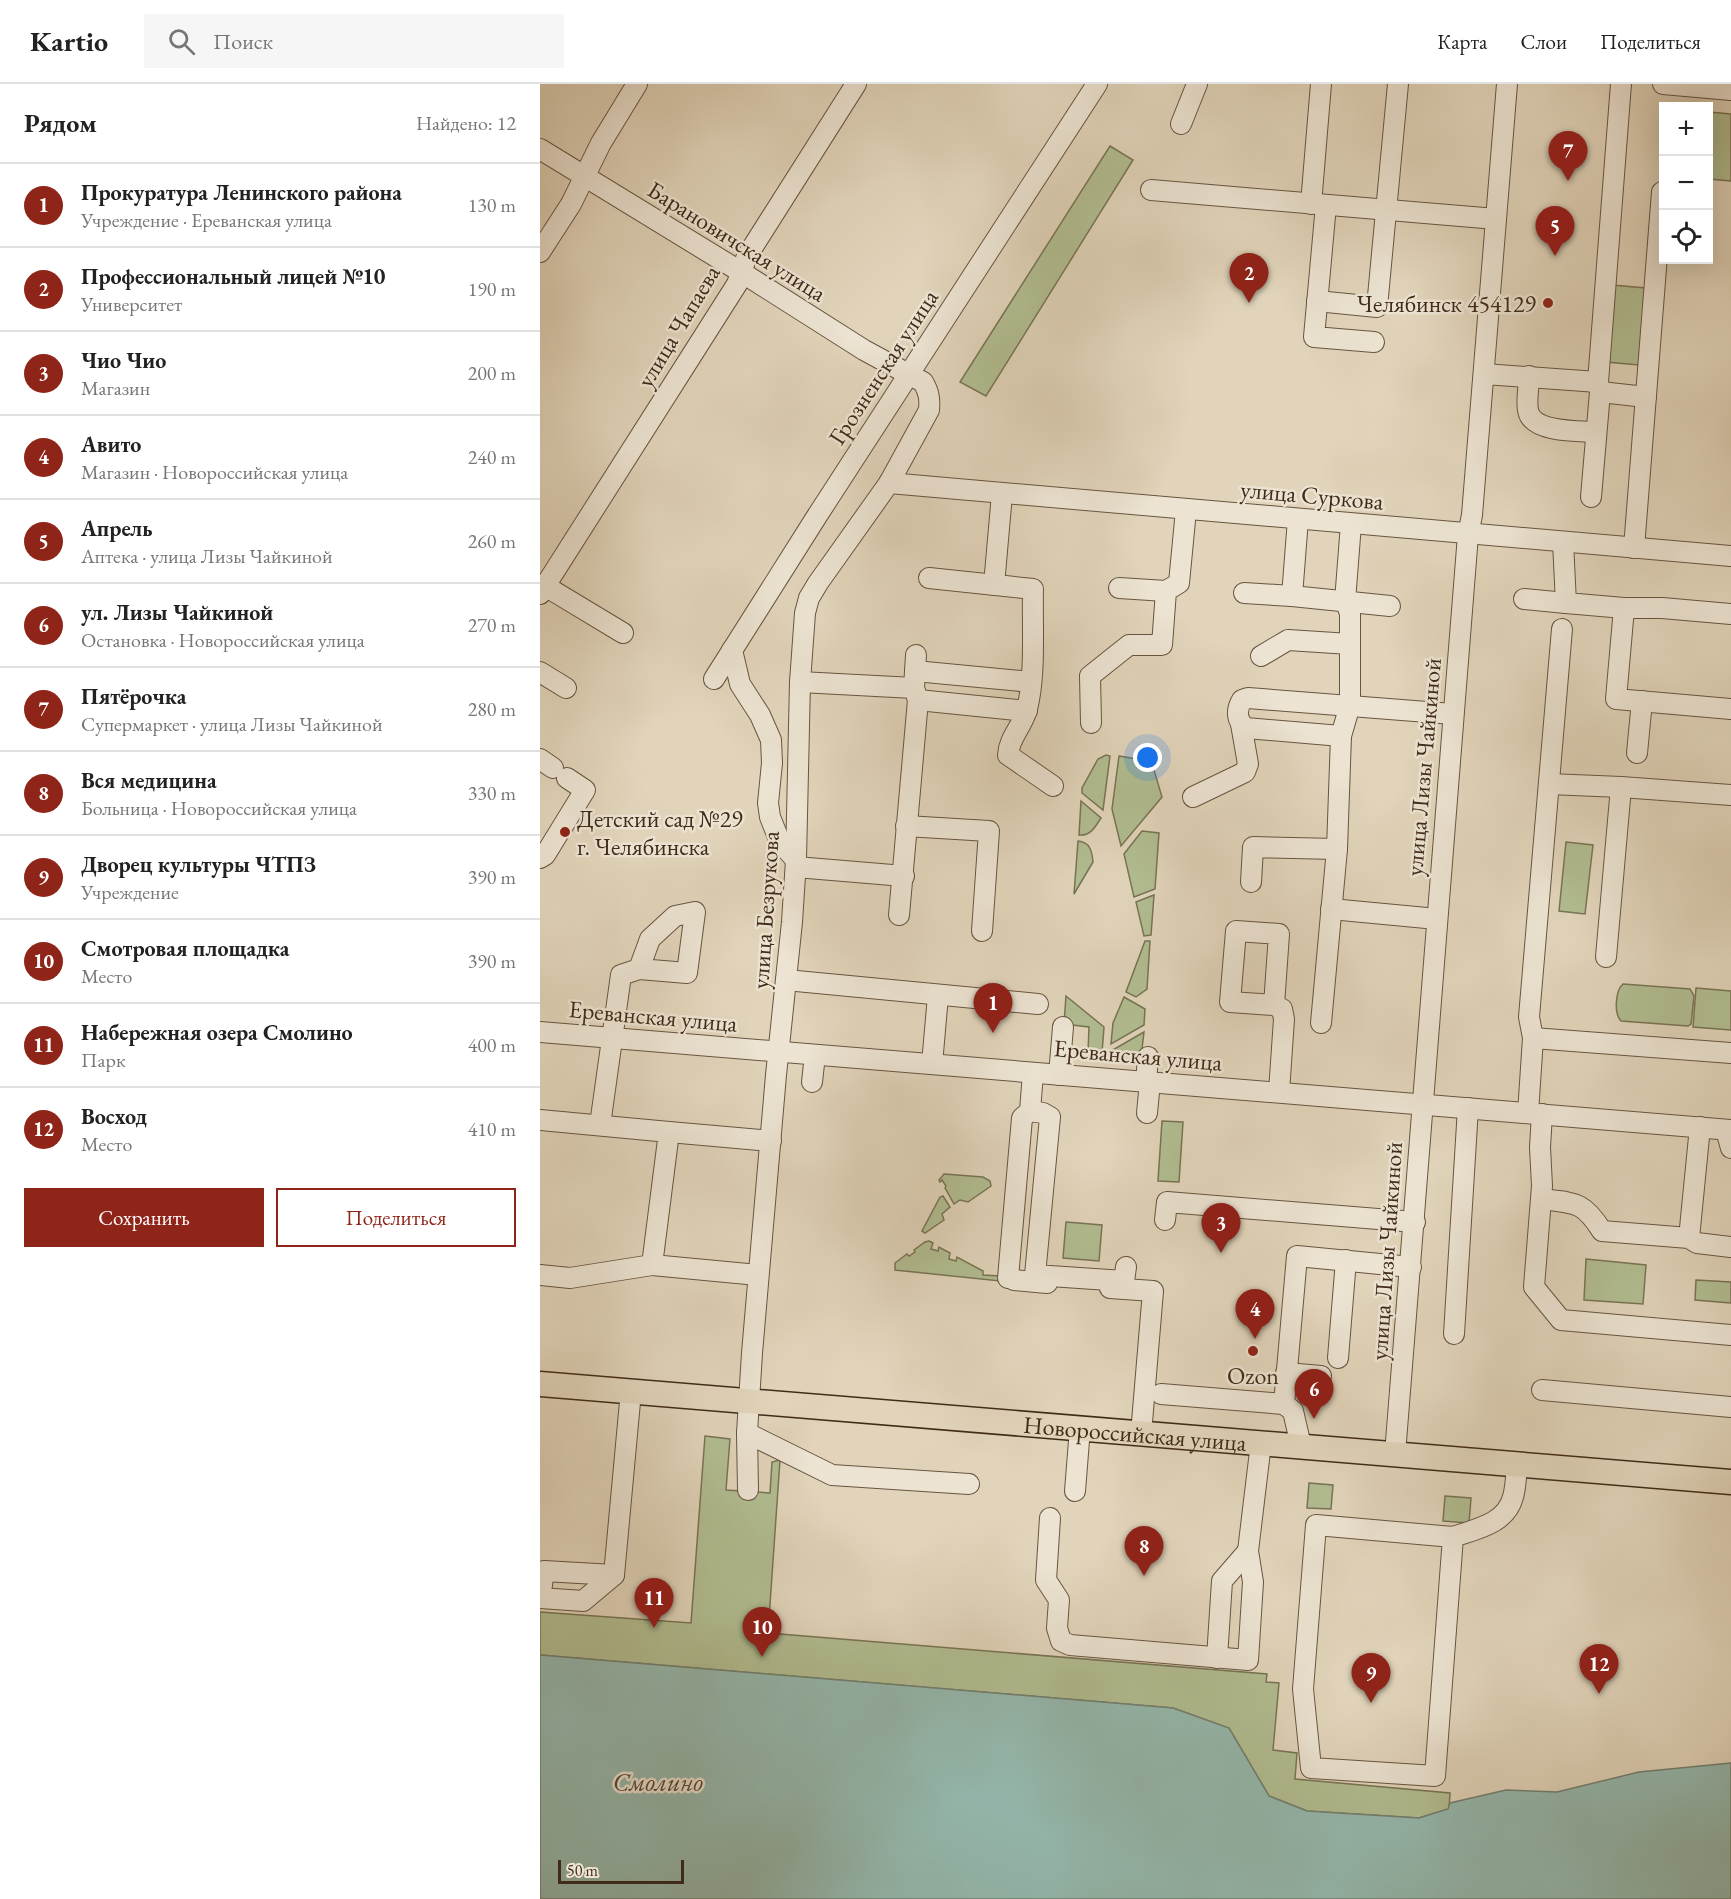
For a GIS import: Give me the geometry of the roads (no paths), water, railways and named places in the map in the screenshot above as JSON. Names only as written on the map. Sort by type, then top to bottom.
[{"type":"main road","name":"Новороссийская улица","points":[[540,1384],[1731,1482]]},
{"type":"street","points":[[540,252],[571,204],[601,142],[637,84]]},
{"type":"street","name":"улица Чапаева","points":[[542,590],[737,284],[747,256],[856,84]]},
{"type":"street","name":"Грозненская улица","points":[[714,679],[1097,84]]},
{"type":"street","points":[[1181,124],[1197,84]]},
{"type":"street","points":[[1321,84],[1317,301],[1314,337],[1374,342]]},
{"type":"street","points":[[1317,301],[1377,307],[1398,84]]},
{"type":"street","name":"улица Лизы Чайкиной","points":[[1395,1454],[1415,1222],[1453,714],[1484,374],[1507,84]]},
{"type":"street","points":[[1591,497],[1621,84]]},
{"type":"street","points":[[1663,84],[1731,90]]},
{"type":"street","name":"Барановичская улица","points":[[540,150],[864,350],[923,382],[928,390],[930,410],[889,483]]},
{"type":"street","points":[[1151,190],[1496,219]]},
{"type":"street","points":[[1634,548],[1661,210]]},
{"type":"street","points":[[1484,374],[1529,376],[1646,397]]},
{"type":"street","points":[[1529,376],[1527,412],[1532,420],[1542,426],[1557,429],[1596,432]]},
{"type":"street","name":"улица Суркова","points":[[889,483],[1731,556]]},
{"type":"street","name":"улица Безрукова","points":[[748,1490],[747,1433],[758,1275],[796,863],[800,682],[805,613],[809,598],[889,483]]},
{"type":"street","points":[[1000,586],[1008,494]]},
{"type":"street","points":[[1119,588],[1166,591],[1179,583],[1186,510]]},
{"type":"street","points":[[1292,596],[1298,519]]},
{"type":"street","points":[[1321,1023],[1337,849],[1341,736],[1350,705],[1350,613],[1345,601],[1351,524]]},
{"type":"street","points":[[1563,542],[1566,603]]},
{"type":"street","points":[[929,578],[1033,589],[1031,682],[1027,711],[1009,744],[1008,755],[1053,786]]},
{"type":"street","points":[[542,590],[623,633]]},
{"type":"street","points":[[1091,723],[1090,676],[1129,645],[1162,645],[1166,591]]},
{"type":"street","points":[[1244,593],[1390,606]]},
{"type":"street","points":[[1524,599],[1731,614]]},
{"type":"street","points":[[1624,608],[1616,699],[1731,709]]},
{"type":"street","points":[[1562,629],[1529,1017],[1533,1038],[1541,1199],[1534,1287],[1561,1320],[1731,1335]]},
{"type":"street","points":[[1261,656],[1288,640],[1350,644]]},
{"type":"street","points":[[732,650],[740,684],[763,721],[771,740],[772,763],[768,803],[770,817],[780,842],[796,863],[904,876]]},
{"type":"street","points":[[540,672],[566,688]]},
{"type":"street","points":[[916,678],[1027,711]]},
{"type":"street","points":[[900,915],[916,678]]},
{"type":"street","points":[[800,682],[916,678],[1031,682]]},
{"type":"street","points":[[1193,797],[1245,772],[1248,764],[1238,717],[1242,700],[1248,698],[1453,714]]},
{"type":"street","points":[[1637,753],[1642,701]]},
{"type":"street","points":[[1241,724],[1246,728],[1341,736]]},
{"type":"street","points":[[540,858],[545,855],[585,790],[554,768]]},
{"type":"street","points":[[1549,784],[1731,795]]},
{"type":"street","points":[[1606,957],[1621,787]]},
{"type":"street","points":[[906,826],[989,831],[982,931]]},
{"type":"street","points":[[1251,882],[1253,847],[1337,849]]},
{"type":"street","points":[[1331,909],[1437,918]]},
{"type":"street","points":[[600,1125],[621,975],[639,969]]},
{"type":"street","points":[[786,981],[1038,1004]]},
{"type":"street","points":[[932,1064],[938,996]]},
{"type":"street","points":[[1274,1005],[1282,1009],[1284,1019],[1279,1092]]},
{"type":"street","points":[[1059,1075],[1063,1027]]},
{"type":"street","name":"Ереванская улица","points":[[540,1032],[1700,1127],[1729,1136]]},
{"type":"street","points":[[1533,1038],[1731,1053]]},
{"type":"street","points":[[812,1082],[815,1055]]},
{"type":"street","points":[[1147,1113],[1148,1058]]},
{"type":"street","points":[[1033,1073],[1030,1111],[1022,1118],[1011,1279],[1153,1291],[1141,1434]]},
{"type":"street","points":[[1455,1334],[1468,1108]]},
{"type":"street","points":[[1030,1111],[1043,1113],[1050,1117],[1035,1275],[1124,1281],[1126,1267]]},
{"type":"street","points":[[540,1120],[771,1141]]},
{"type":"street","points":[[1689,1238],[1700,1127]]},
{"type":"street","points":[[652,1265],[669,1132]]},
{"type":"street","points":[[1541,1199],[1573,1202],[1591,1213],[1602,1231],[1689,1238],[1697,1243],[1731,1247]]},
{"type":"street","points":[[1165,1220],[1167,1202],[1415,1222]]},
{"type":"street","points":[[1284,1404],[1297,1256],[1411,1267]]},
{"type":"street","points":[[1338,1358],[1346,1260]]},
{"type":"street","points":[[540,1275],[570,1278],[652,1265],[758,1275]]},
{"type":"street","points":[[1286,1373],[1321,1376]]},
{"type":"street","points":[[1542,1390],[1731,1407]]},
{"type":"street","points":[[614,1575],[544,1571],[540,1598],[584,1601],[614,1575],[631,1391]]},
{"type":"street","points":[[1161,1394],[1284,1404],[1293,1411],[1301,1446]]},
{"type":"street","points":[[1075,1491],[1080,1428]]},
{"type":"street","points":[[747,1433],[832,1475],[969,1484]]},
{"type":"street","points":[[1050,1518],[1046,1580],[1059,1600],[1057,1628],[1062,1641],[1070,1645],[1248,1660],[1253,1582],[1248,1551],[1261,1443]]},
{"type":"street","points":[[1453,1537],[1435,1776],[1311,1768],[1303,1689],[1316,1525],[1453,1537],[1487,1526],[1502,1517],[1513,1498],[1517,1464]]},
{"type":"street","points":[[1217,1658],[1222,1581],[1248,1551]]},
{"type":"water","name":"Смолино","points":[[540,1655],[1173,1708],[1229,1728],[1269,1796],[1307,1811],[1419,1818],[1448,1809],[1450,1803],[1506,1790],[1557,1792],[1639,1772],[1731,1763],[1731,1899],[540,1899]]},
{"type":"place","name":"Пятёрочка","points":[[1568,181]]},
{"type":"place","name":"Апрель","points":[[1555,256]]},
{"type":"place","name":"Профессиональный лицей №10","points":[[1249,303]]},
{"type":"place","name":"Челябинск 454129","points":[[1548,303]]},
{"type":"place","name":"Детский сад №29 г. Челябинска","points":[[565,832]]},
{"type":"place","name":"Прокуратура Ленинского района","points":[[993,1033]]},
{"type":"place","name":"Чио Чио","points":[[1221,1253]]},
{"type":"place","name":"Авито","points":[[1255,1339]]},
{"type":"place","name":"Ozon","points":[[1253,1351]]},
{"type":"place","name":"ул. Лизы Чайкиной","points":[[1314,1419]]},
{"type":"place","name":"Вся медицина","points":[[1144,1576]]},
{"type":"place","name":"Набережная озера Смолино","points":[[654,1628]]},
{"type":"place","name":"Смотровая площадка","points":[[762,1657]]},
{"type":"place","name":"Восход","points":[[1599,1694]]},
{"type":"place","name":"Дворец культуры ЧТПЗ","points":[[1371,1703]]}]
